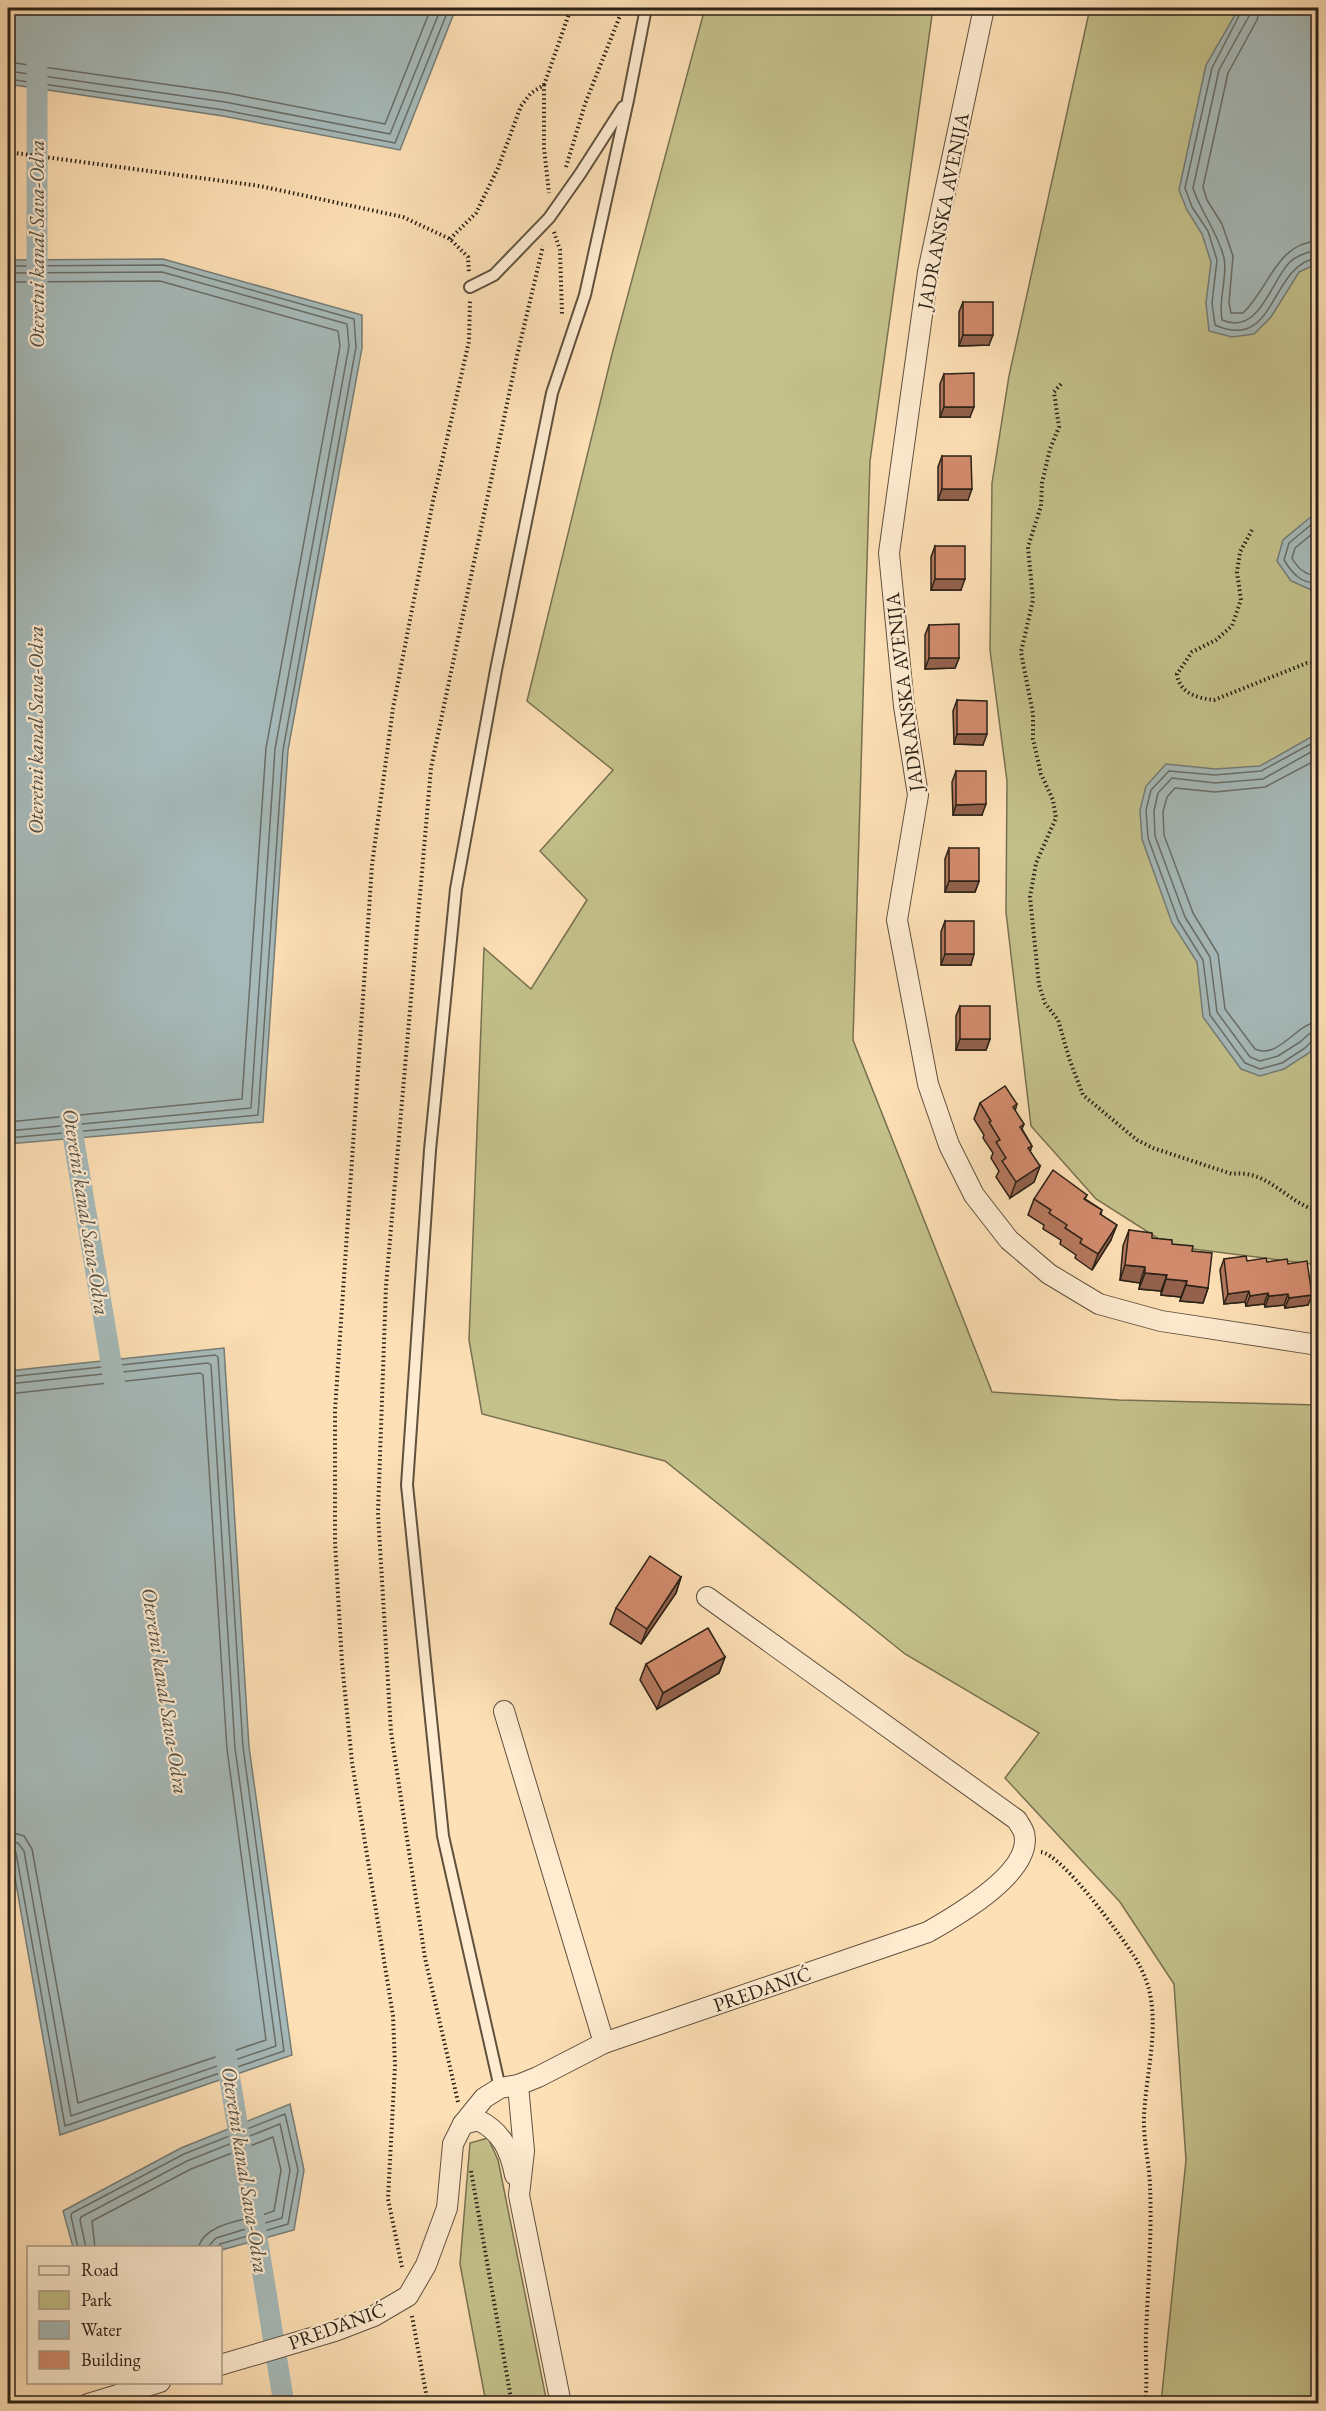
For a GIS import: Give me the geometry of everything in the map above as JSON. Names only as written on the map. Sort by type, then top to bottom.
[{"type":"street","name":"JADRANSKA AVENIJA","points":[[984,8],[928,272],[889,553],[903,706],[918,795],[897,920],[928,1084],[949,1145],[974,1195],[1010,1240],[1049,1274],[1099,1304],[1161,1322],[1318,1345]]},
{"type":"street","points":[[707,1597],[1017,1820],[1024,1833],[1022,1852]]},
{"type":"street","points":[[504,1711],[604,2043]]},
{"type":"street","name":"PREDANIĆ","points":[[222,2364],[335,2331],[374,2316],[408,2296],[426,2265],[447,2208],[453,2144],[463,2124],[484,2098],[604,2043],[928,1932],[961,1913],[1008,1875],[1022,1852]]},
{"type":"street","points":[[509,2086],[524,2151],[519,2195]]},
{"type":"street","points":[[463,2124],[478,2120],[486,2124],[511,2152],[561,2403]]},
{"type":"street","points":[[88,2403],[153,2384]]},
{"type":"lane","points":[[509,2086],[443,1836],[406,1485],[430,1150],[456,889],[496,670],[552,393],[585,295],[646,8]]},
{"type":"lane","points":[[470,287],[494,275],[549,218],[628,99]]},
{"type":"path","points":[[463,2124],[425,1958],[391,1732],[378,1512],[386,1286],[431,768],[517,356],[549,218],[549,191],[544,148],[544,85],[571,8]]},
{"type":"path","points":[[565,169],[585,104],[623,8]]},
{"type":"path","points":[[450,239],[476,213],[498,168],[521,106],[531,93],[544,85]]},
{"type":"path","points":[[8,152],[260,186],[403,217],[450,239],[468,256],[469,341],[434,501],[393,708],[372,865],[335,1410],[334,1542],[342,1663],[352,1762],[393,2016],[395,2064],[388,2199],[428,2403]]},
{"type":"path","points":[[549,218],[560,250],[562,320],[572,337]]},
{"type":"path","points":[[1061,384],[1054,392],[1059,427],[1050,449],[1042,483],[1041,506],[1028,548],[1033,600],[1022,652],[1033,714],[1033,739],[1041,774],[1053,800],[1056,818],[1036,863],[1030,897],[1039,985],[1045,1003],[1058,1020],[1083,1095],[1137,1140],[1153,1149],[1233,1174],[1241,1173],[1267,1179],[1310,1209],[1318,1211]]},
{"type":"path","points":[[1252,530],[1240,552],[1237,572],[1241,600],[1232,626],[1216,640],[1192,652],[1177,674],[1178,680],[1183,689],[1198,699],[1214,700],[1308,663],[1318,662]]},
{"type":"path","points":[[1022,1852],[1045,1852],[1059,1862],[1097,1905],[1136,1958],[1149,1989],[1153,2036],[1144,2118],[1150,2183],[1151,2249],[1146,2338],[1148,2380],[1145,2403]]},
{"type":"path","points":[[471,2170],[512,2403]]},
{"type":"green space","points":[[705,8],[933,8],[870,461],[853,1040],[992,1392],[1119,1400],[1318,1405],[1318,2403],[1161,2403],[1186,2160],[1174,1984],[1120,1902],[1005,1778],[1039,1733],[905,1654],[665,1461],[482,1414],[469,1340],[484,948],[531,989],[587,900],[540,851],[613,770],[527,701],[612,354]]},
{"type":"green space","points":[[1090,8],[1318,8],[1318,1265],[1170,1246],[1096,1199],[1031,1126],[1006,912],[1007,781],[990,650],[992,483],[1009,376]]},
{"type":"green space","points":[[488,2138],[498,2160],[547,2403],[486,2403],[460,2264],[470,2143]]},
{"type":"water","points":[[8,8],[456,8],[400,150],[223,116],[8,84]]},
{"type":"water","points":[[1239,8],[1318,8],[1318,263],[1299,272],[1271,317],[1254,334],[1232,337],[1209,331],[1206,303],[1211,262],[1202,234],[1187,210],[1179,190],[1206,65]]},
{"type":"water","points":[[163,259],[362,315],[362,348],[288,750],[263,1122],[8,1144],[8,260]]},
{"type":"water","points":[[1318,511],[1318,586],[1314,591],[1291,581],[1277,561],[1283,540]]},
{"type":"water","points":[[1318,733],[1318,1042],[1309,1053],[1284,1069],[1260,1076],[1241,1069],[1203,1017],[1197,962],[1172,923],[1142,839],[1140,810],[1146,786],[1166,764],[1215,769],[1260,766]]},
{"type":"water","points":[[224,1348],[249,1747],[292,2055],[60,2135],[8,1838],[8,1371]]},
{"type":"water","points":[[290,2104],[304,2170],[294,2230],[222,2250],[222,2246],[73,2246],[63,2211],[181,2148]]},
{"type":"building","points":[[963,302],[993,302],[993,335],[963,335]]},
{"type":"building","points":[[974,373],[974,407],[944,407],[944,374]]},
{"type":"building","points":[[942,456],[971,456],[972,489],[942,489]]},
{"type":"building","points":[[935,546],[965,546],[965,579],[935,579]]},
{"type":"building","points":[[959,624],[959,658],[929,658],[929,625]]},
{"type":"building","points":[[957,700],[987,701],[987,734],[957,734]]},
{"type":"building","points":[[956,771],[986,771],[986,804],[956,805]]},
{"type":"building","points":[[949,848],[979,848],[979,881],[949,881]]},
{"type":"building","points":[[945,921],[974,921],[974,954],[945,954]]},
{"type":"building","points":[[960,1006],[990,1006],[990,1039],[960,1039]]},
{"type":"building","points":[[1005,1086],[1017,1104],[1013,1107],[1024,1124],[1020,1127],[1032,1146],[1028,1148],[1040,1166],[1016,1182],[1002,1161],[1006,1158],[996,1142],[1000,1140],[980,1103]]},
{"type":"building","points":[[1053,1170],[1087,1195],[1084,1199],[1102,1210],[1100,1214],[1117,1225],[1098,1254],[1080,1243],[1082,1239],[1065,1228],[1067,1225],[1049,1213],[1051,1210],[1034,1199]]},
{"type":"building","points":[[1129,1230],[1152,1233],[1152,1238],[1172,1240],[1172,1244],[1193,1246],[1192,1251],[1212,1253],[1208,1288],[1186,1285],[1187,1281],[1166,1279],[1167,1275],[1145,1273],[1145,1267],[1125,1265]]},
{"type":"building","points":[[1246,1256],[1247,1261],[1266,1258],[1267,1262],[1287,1259],[1288,1264],[1307,1261],[1312,1295],[1289,1298],[1288,1294],[1269,1296],[1268,1293],[1250,1296],[1249,1291],[1228,1294],[1224,1259]]},
{"type":"building","points":[[650,1556],[681,1577],[647,1629],[616,1608]]},
{"type":"building","points":[[708,1628],[725,1657],[663,1693],[646,1664]]},
{"type":"waterway","name":"Oteretni kanal Sava-Odra","points":[[37,8],[37,289]]},
{"type":"waterway","name":"Oteretni kanal Sava-Odra","points":[[69,1112],[115,1386]]},
{"type":"waterway","name":"Oteretni kanal Sava-Odra","points":[[225,2050],[242,2153]]},
{"type":"waterway","name":"Oteretni kanal Sava-Odra","points":[[253,2213],[284,2404]]}]
